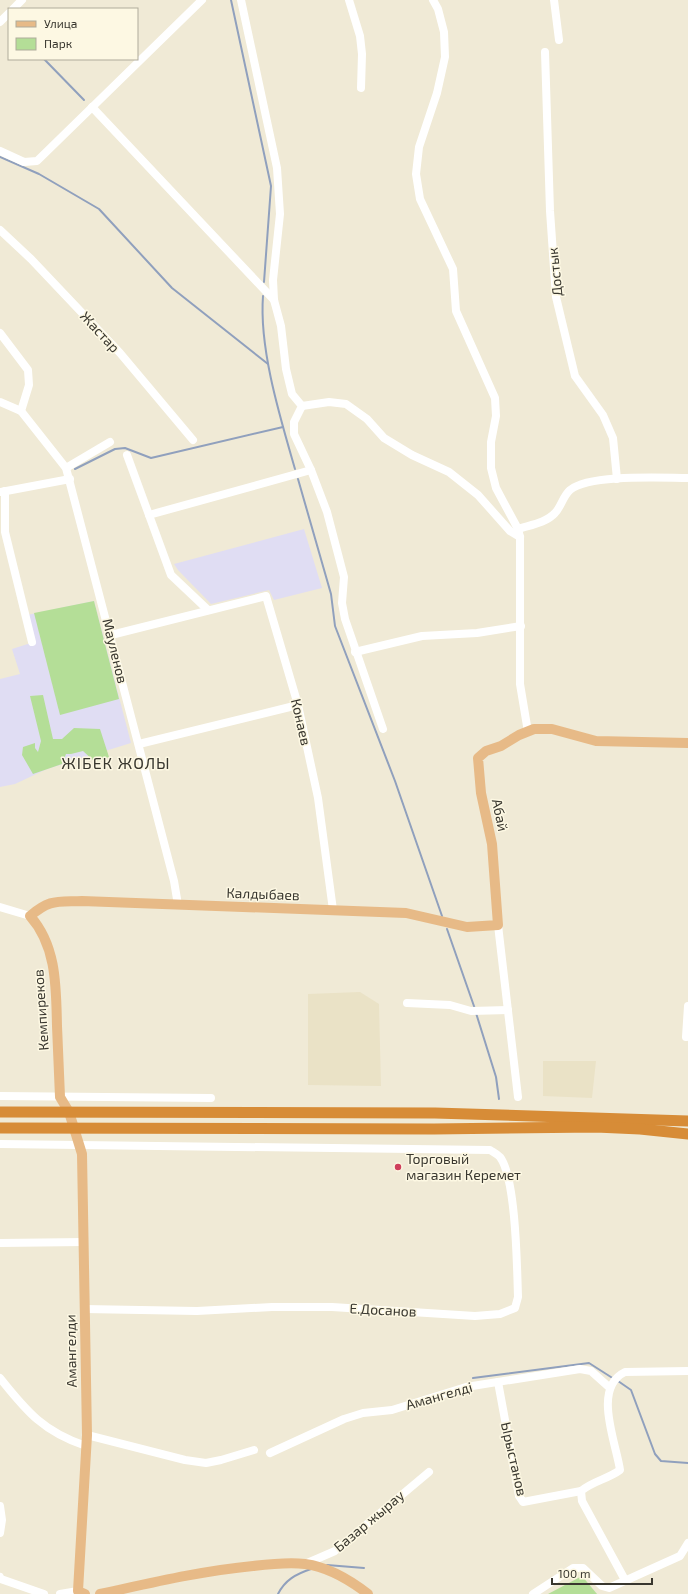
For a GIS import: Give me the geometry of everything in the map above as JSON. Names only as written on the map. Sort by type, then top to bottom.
[{"type":"highway","points":[[0,1112],[435,1113],[688,1134]]},
{"type":"highway","points":[[434,1129],[435,1113]]},
{"type":"highway","points":[[0,1128],[434,1129],[550,1122],[688,1121]]},
{"type":"main road","name":"Абай","points":[[498,925],[492,844],[481,793],[478,758],[486,750],[501,746],[528,732],[552,728],[596,741],[688,743]]},
{"type":"main road","name":"Калдыбаев","points":[[30,916],[42,905],[55,902],[82,901],[333,910],[420,915],[467,927],[498,925]]},
{"type":"main road","name":"Кемпиреков","points":[[30,916],[44,937],[52,961],[56,986],[60,1097],[69,1112]]},
{"type":"main road","name":"Амангелди","points":[[69,1112],[82,1154],[87,1435],[82,1593]]},
{"type":"main road","points":[[100,1594],[174,1577],[230,1568],[272,1564],[305,1564],[331,1572],[355,1584],[368,1594]]},
{"type":"street","points":[[14,8],[22,0]]},
{"type":"street","points":[[0,151],[24,162],[37,161],[202,0]]},
{"type":"street","points":[[241,0],[278,168],[280,214],[273,280],[274,300],[281,326],[286,369],[292,394],[302,406]]},
{"type":"street","points":[[349,0],[360,36],[362,54],[361,88]]},
{"type":"street","points":[[433,0],[438,9],[444,32],[445,57],[437,93],[419,147],[416,174],[420,199],[453,269],[456,311],[495,398],[496,416],[491,442],[491,468],[496,488],[519,533],[521,626],[520,684],[528,732]]},
{"type":"street","points":[[554,0],[559,40]]},
{"type":"street","points":[[0,22],[8,13]]},
{"type":"street","name":"Достык","points":[[545,52],[550,212],[556,297],[575,376],[603,416],[613,438],[617,479]]},
{"type":"street","points":[[92,107],[274,300]]},
{"type":"street","name":"Жастар","points":[[0,230],[31,259],[120,353],[193,440]]},
{"type":"street","points":[[0,333],[28,370],[29,385],[20,411],[0,402]]},
{"type":"street","points":[[302,406],[329,402],[346,404],[367,419],[384,438],[412,455],[449,472],[478,495],[510,531],[519,533],[547,519],[555,513],[569,490],[583,483],[617,479],[688,478]]},
{"type":"street","points":[[302,406],[294,422],[294,434],[311,470],[327,512],[344,577],[342,603],[345,620],[383,729]]},
{"type":"street","name":"Мауленов","points":[[20,411],[66,468],[70,479],[174,881],[178,905]]},
{"type":"street","points":[[66,468],[110,442]]},
{"type":"street","points":[[127,455],[171,575],[208,610]]},
{"type":"street","points":[[149,515],[311,470]]},
{"type":"street","points":[[32,642],[5,532],[3,492],[70,479]]},
{"type":"street","name":"Конаев","points":[[111,635],[266,596],[298,705],[318,798],[333,910]]},
{"type":"street","points":[[355,652],[422,636],[477,633],[521,626]]},
{"type":"street","points":[[139,744],[298,705]]},
{"type":"street","points":[[0,907],[30,916]]},
{"type":"street","name":"Абай","points":[[498,925],[518,1097]]},
{"type":"street","points":[[407,1004],[450,1005],[471,1010],[508,1010]]},
{"type":"street","points":[[686,1037],[688,1006]]},
{"type":"street","points":[[0,1096],[211,1098]]},
{"type":"street","points":[[0,1144],[80,1144]]},
{"type":"street","name":"Е.Досанов","points":[[80,1144],[490,1150],[500,1157],[508,1176],[513,1211],[518,1297],[515,1308],[500,1314],[475,1316],[332,1307],[272,1307],[197,1311],[84,1309]]},
{"type":"street","points":[[0,1243],[84,1242]]},
{"type":"street","name":"Амангелді","points":[[270,1453],[344,1419],[364,1413],[392,1410],[466,1387],[580,1369],[591,1371],[610,1388]]},
{"type":"street","points":[[610,1388],[618,1376],[625,1372],[688,1371]]},
{"type":"street","points":[[0,1378],[21,1404],[46,1428],[71,1441],[86,1446]]},
{"type":"street","name":"Ырыстанов","points":[[498,1382],[519,1496],[523,1502],[581,1491],[589,1484],[614,1475],[620,1470],[607,1406],[610,1388]]},
{"type":"street","points":[[87,1435],[185,1460],[206,1462],[221,1460],[254,1450]]},
{"type":"street","name":"Базар жырау","points":[[305,1564],[335,1551],[429,1472]]},
{"type":"street","points":[[581,1491],[582,1501],[625,1580]]},
{"type":"street","points":[[0,1506],[2,1520],[0,1533]]},
{"type":"street","points":[[533,1594],[573,1568],[582,1568],[602,1586],[609,1588],[680,1556],[688,1543]]},
{"type":"street","points":[[0,1576],[1,1579],[44,1594]]},
{"type":"street","points":[[60,1594],[82,1593]]},
{"type":"shaded area","points":[[304,529],[322,588],[274,600],[269,590],[211,604],[174,564]]},
{"type":"shaded area","points":[[94,601],[131,743],[47,769],[15,784],[0,787],[0,679],[20,674],[12,649],[34,642],[27,615]]},
{"type":"shaded area","points":[[360,992],[379,1004],[381,1086],[308,1085],[308,994]]},
{"type":"shaded area","points":[[543,1061],[596,1061],[592,1098],[543,1096]]},
{"type":"green space","points":[[94,601],[119,699],[60,715],[34,613]]},
{"type":"green space","points":[[43,695],[53,739],[62,739],[74,728],[100,729],[109,757],[95,762],[83,751],[66,754],[62,764],[33,774],[22,755],[23,747],[35,743],[35,748],[38,752],[41,741],[30,696]]},
{"type":"green space","points":[[582,1576],[597,1594],[548,1594]]},
{"type":"waterway","points":[[231,0],[271,186],[264,282]]},
{"type":"waterway","points":[[45,60],[84,100]]},
{"type":"waterway","points":[[0,157],[39,174],[99,209],[172,288],[268,364]]},
{"type":"waterway","points":[[263,296],[264,338],[267,360],[277,405],[295,469]]},
{"type":"waterway","points":[[75,469],[115,449],[125,448],[151,458],[283,427]]},
{"type":"waterway","points":[[298,479],[331,594],[335,626],[395,781],[442,916]]},
{"type":"waterway","points":[[447,929],[475,1009]]},
{"type":"waterway","points":[[476,1013],[496,1077],[499,1099]]},
{"type":"waterway","points":[[473,1378],[589,1363],[614,1379]]},
{"type":"waterway","points":[[618,1381],[631,1390],[655,1454],[661,1461],[688,1463]]},
{"type":"waterway","points":[[327,1565],[364,1568]]},
{"type":"waterway","points":[[278,1594],[288,1581],[300,1573],[311,1569]]},
{"type":"place","name":"Торговый магазин Керемет","points":[[398,1167]]},
{"type":"district","name":"ЖІБЕК ЖОЛЫ","points":[[116,763]]}]
